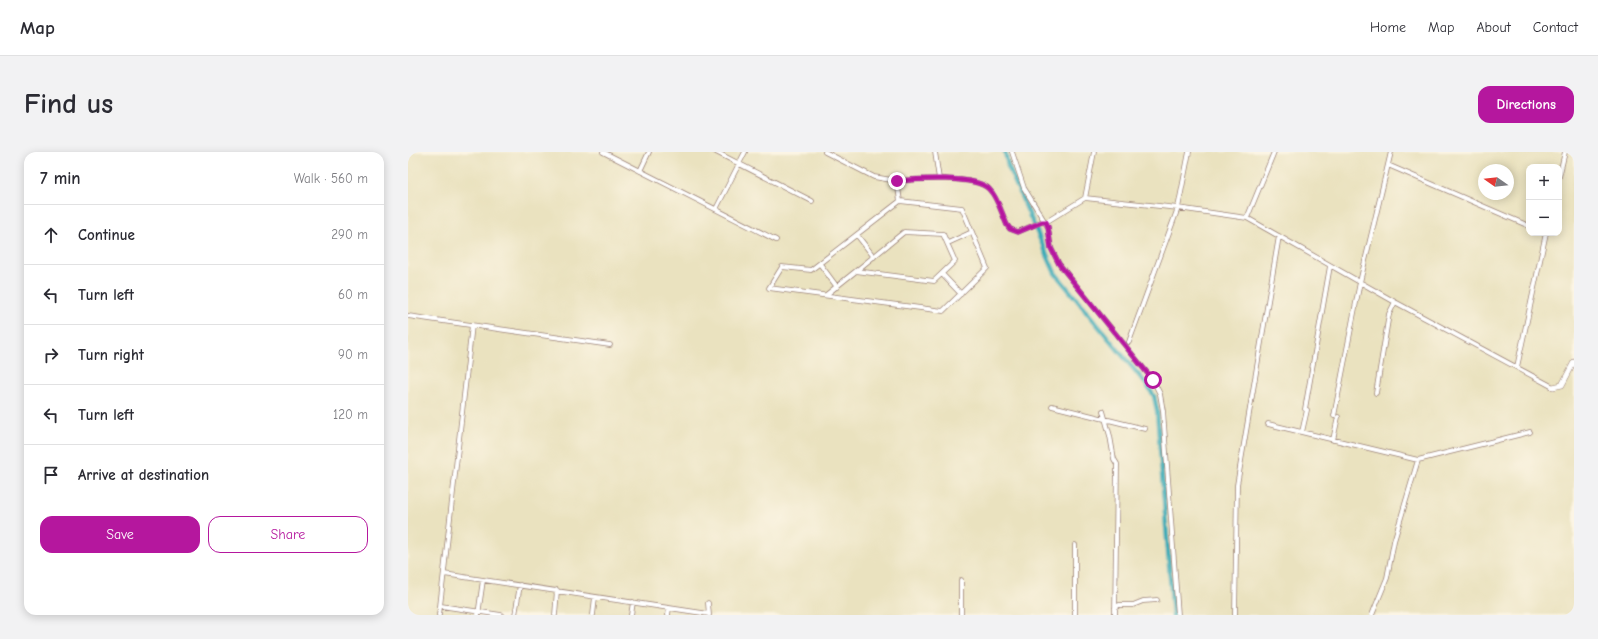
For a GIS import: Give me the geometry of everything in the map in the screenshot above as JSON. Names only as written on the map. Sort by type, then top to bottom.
[{"type":"street","points":[[603,152],[776,240]]},
{"type":"street","points":[[640,170],[649,152]]},
{"type":"street","points":[[716,152],[812,200]]},
{"type":"street","points":[[716,209],[745,152]]},
{"type":"street","points":[[825,152],[874,177],[897,181],[939,179],[973,182],[985,185],[994,195],[1007,225],[1010,229],[1018,232],[1044,222],[1085,198],[1178,208],[1247,218],[1395,302],[1554,387],[1562,385],[1574,362]]},
{"type":"street","points":[[935,152],[939,179]]},
{"type":"street","points":[[1012,152],[1024,188],[1048,227],[1051,248],[1059,264],[1153,380],[1160,394],[1162,402],[1178,615]]},
{"type":"street","points":[[1085,198],[1094,152]]},
{"type":"street","points":[[1129,342],[1178,208],[1189,152]]},
{"type":"street","points":[[1247,218],[1274,152]]},
{"type":"street","points":[[1333,440],[1360,282],[1391,152]]},
{"type":"street","points":[[1562,164],[1565,152]]},
{"type":"street","points":[[1388,165],[1526,225]]},
{"type":"street","points":[[897,181],[900,201]]},
{"type":"street","points":[[900,201],[962,208],[972,232],[987,268],[943,311],[769,288],[782,267],[811,270],[900,201]]},
{"type":"street","points":[[826,295],[904,232],[943,234],[956,261],[934,281],[856,271]]},
{"type":"street","points":[[948,244],[972,232]]},
{"type":"street","points":[[857,235],[874,257]]},
{"type":"street","points":[[1235,615],[1238,480],[1279,236]]},
{"type":"street","points":[[1517,367],[1545,236]]},
{"type":"street","points":[[820,264],[837,286]]},
{"type":"street","points":[[1302,432],[1330,266]]},
{"type":"street","points":[[942,274],[961,294]]},
{"type":"street","points":[[1376,393],[1389,314],[1395,302]]},
{"type":"street","points":[[408,316],[610,345]]},
{"type":"street","points":[[439,615],[472,325]]},
{"type":"street","points":[[1052,406],[1145,429]]},
{"type":"street","points":[[1103,411],[1110,436],[1114,459],[1117,464],[1115,615]]},
{"type":"street","points":[[1268,424],[1418,460],[1530,432]]},
{"type":"street","points":[[1372,615],[1387,578],[1394,541],[1418,460]]},
{"type":"street","points":[[1075,545],[1075,615]]},
{"type":"street","points":[[444,574],[709,614],[708,603]]},
{"type":"street","points":[[478,613],[483,580]]},
{"type":"street","points":[[961,580],[961,615]]},
{"type":"street","points":[[516,615],[520,585]]},
{"type":"street","points":[[555,615],[557,590]]},
{"type":"street","points":[[593,615],[595,596]]},
{"type":"street","points":[[1115,608],[1119,605],[1133,605],[1143,601],[1157,600]]},
{"type":"street","points":[[631,615],[632,602]]},
{"type":"street","points":[[441,606],[478,613],[501,615]]},
{"type":"street","points":[[668,615],[669,608]]},
{"type":"waterway","points":[[1005,152],[1008,166],[1055,273],[1146,384],[1154,396],[1157,410],[1173,615]]},
{"type":"route","points":[[897,181],[939,179],[979,183],[985,185],[994,195],[1010,229],[1018,232],[1042,222],[1046,222],[1051,248],[1064,272],[1153,380]]}]
